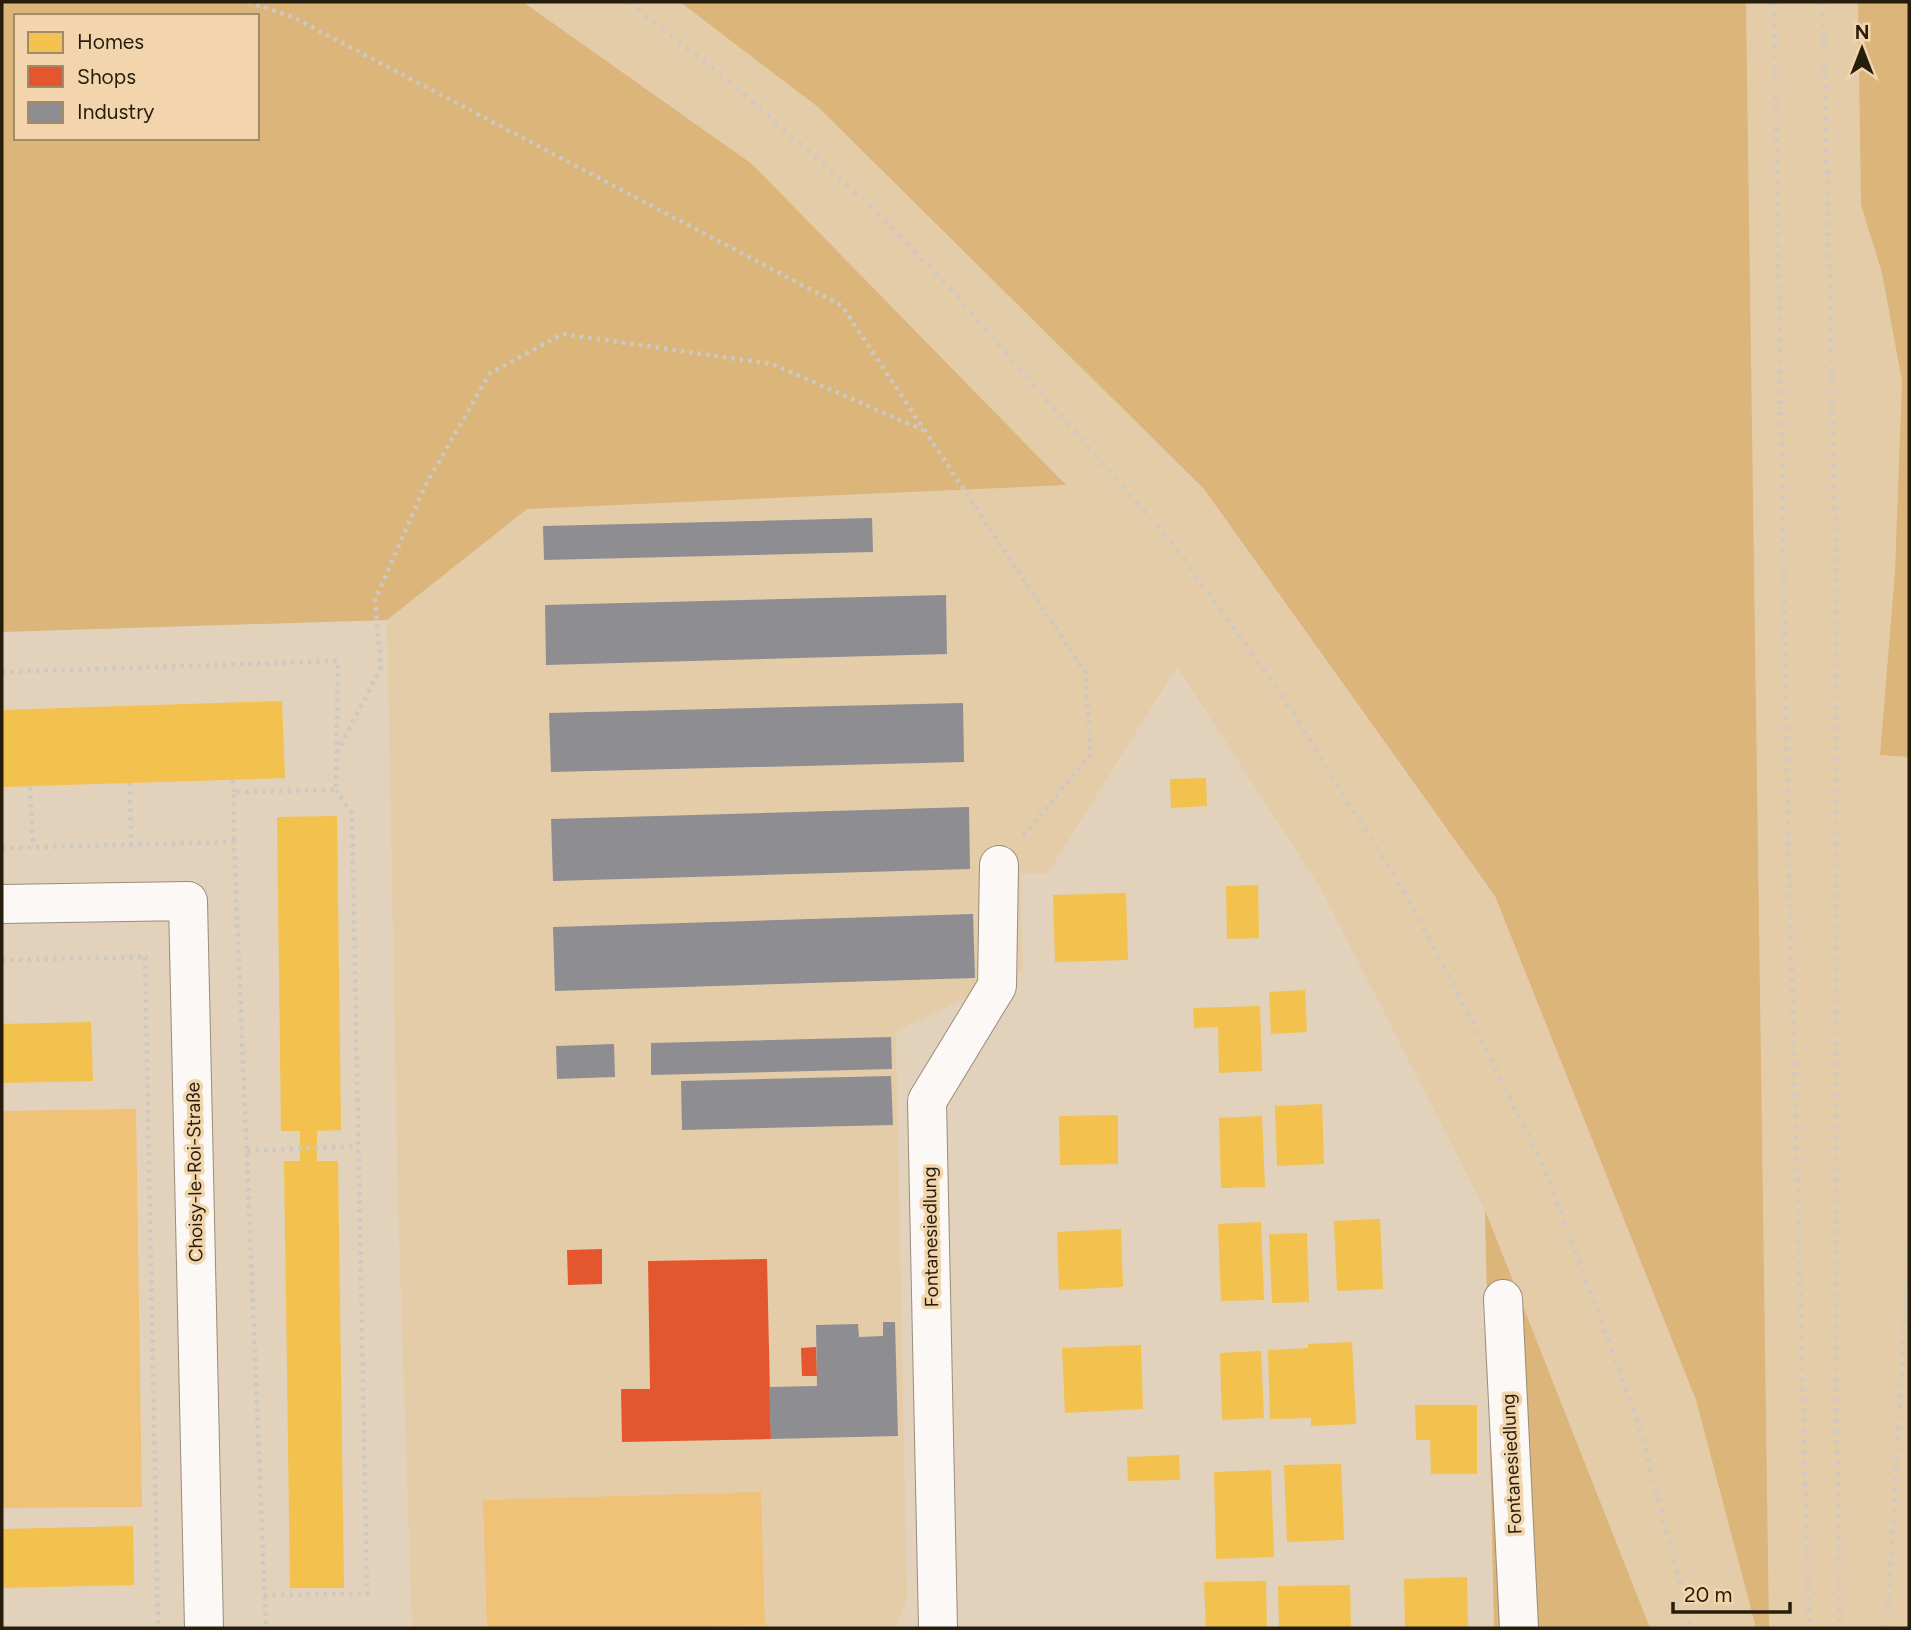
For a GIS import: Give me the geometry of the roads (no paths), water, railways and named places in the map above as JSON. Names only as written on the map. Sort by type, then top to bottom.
[{"type":"street","name":"Fontanesiedlung","points":[[938,1628],[927,1101],[997,986],[999,865]]},
{"type":"street","name":"Choisy-le-Roi-Straße","points":[[2,904],[188,901],[205,1628]]},
{"type":"street","name":"Fontanesiedlung","points":[[1503,1299],[1519,1628]]},
{"type":"railway","points":[[629,2],[731,83],[870,205],[957,296],[1175,547],[1281,694],[1409,900],[1545,1170],[1636,1415],[1692,1628]]},
{"type":"railway","points":[[1774,2],[1788,833],[1809,1628]]},
{"type":"railway","points":[[1823,2],[1835,512],[1835,1327],[1840,1628]]},
{"type":"railway","points":[[1887,1628],[1909,1245]]}]
